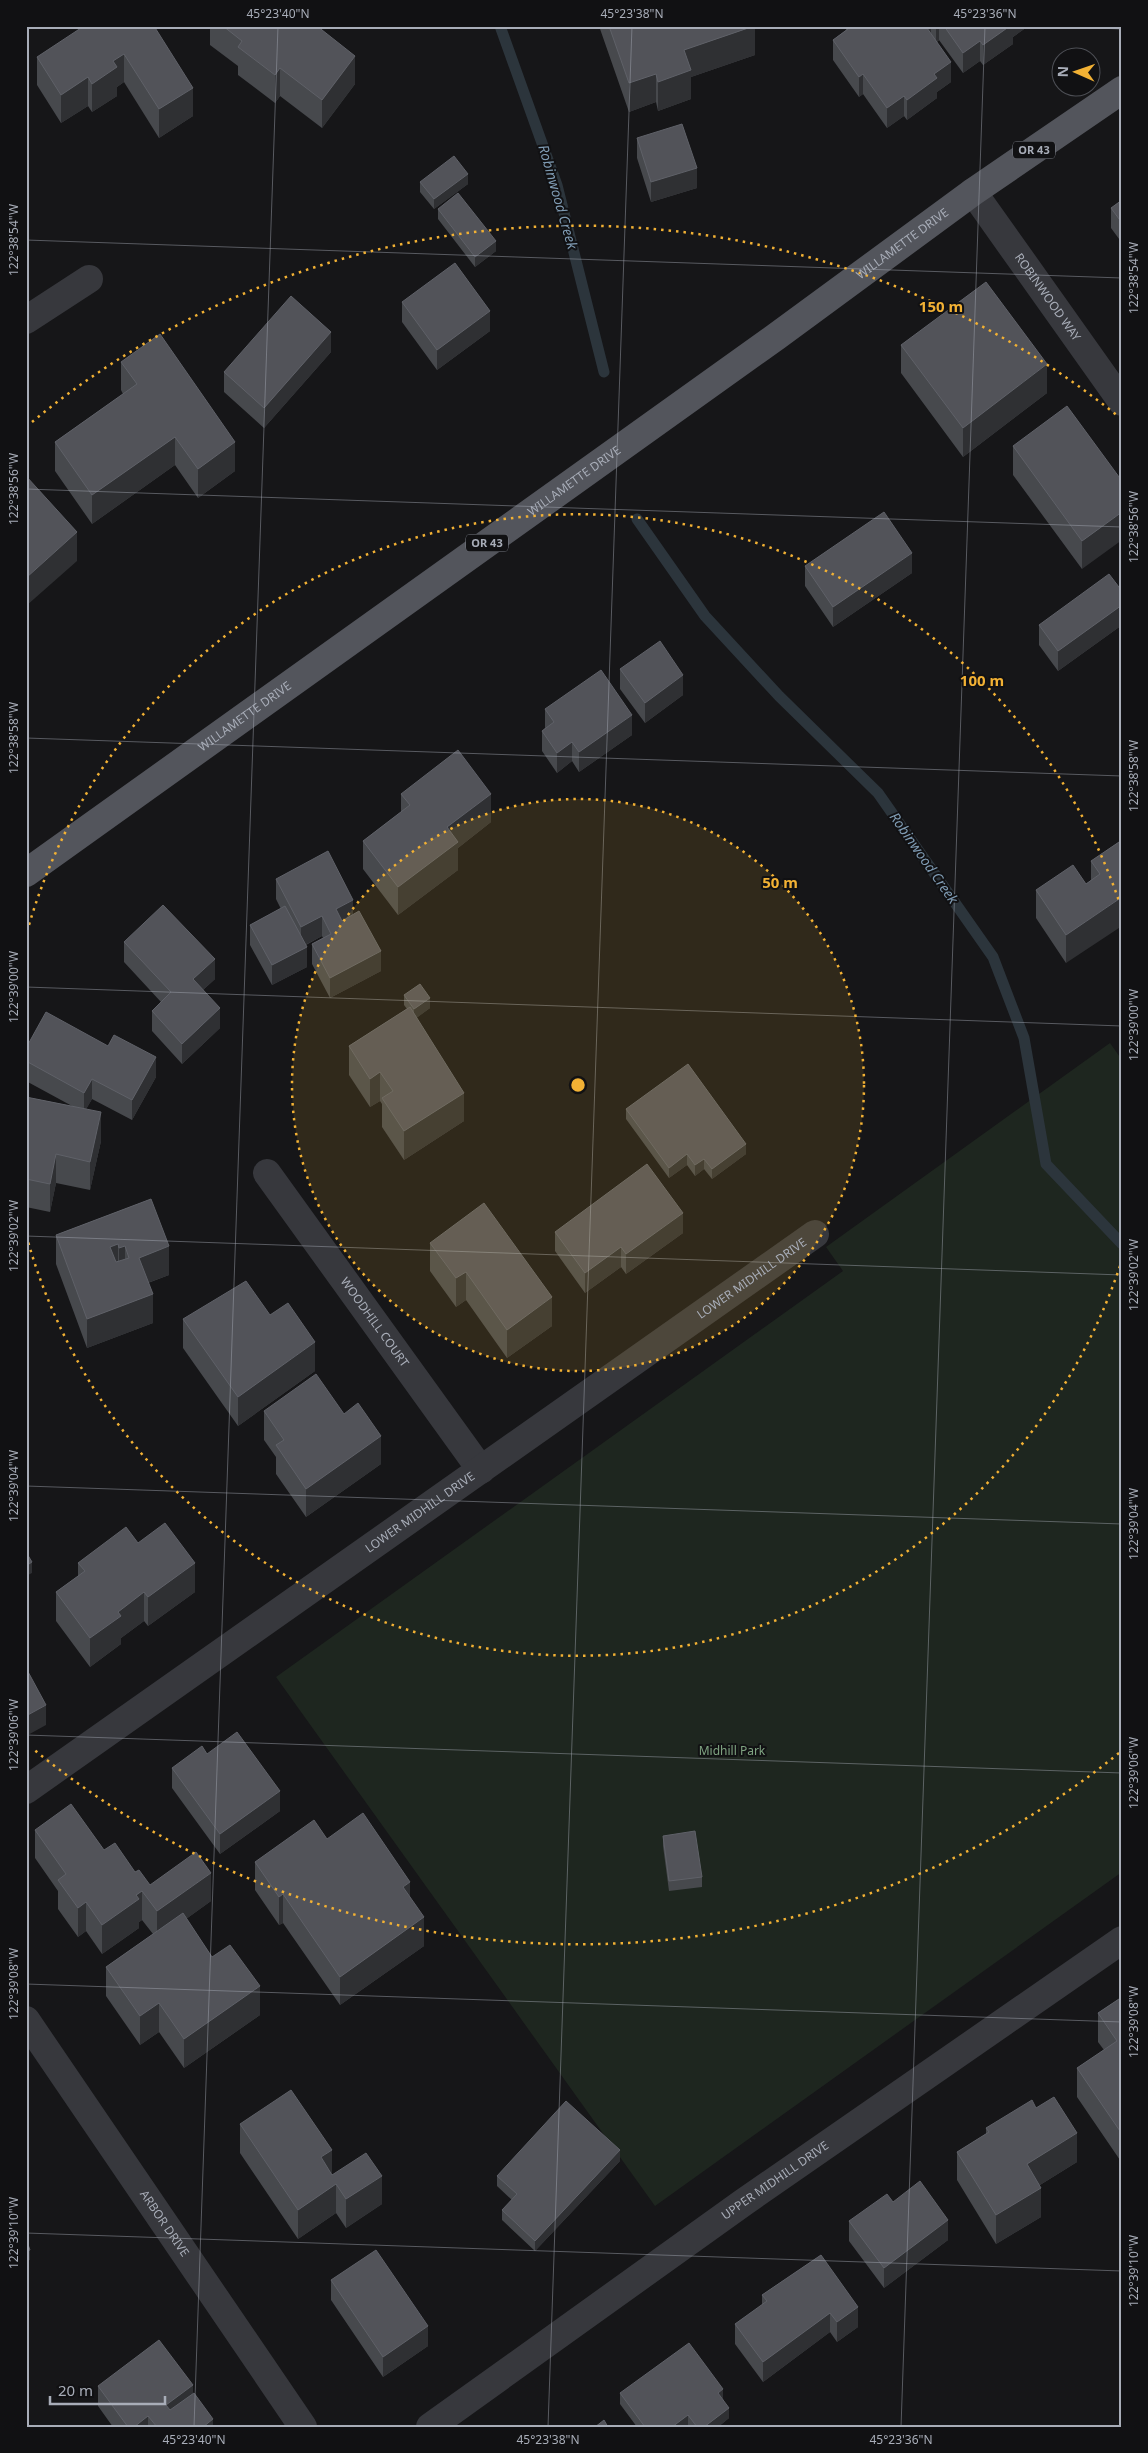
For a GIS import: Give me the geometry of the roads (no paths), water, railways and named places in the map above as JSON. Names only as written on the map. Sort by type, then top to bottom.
[{"type":"main road","name":"WILLAMETTE DRIVE","points":[[26,873],[777,336],[973,192],[1122,90]]},
{"type":"street","name":"ROBINWOOD WAY","points":[[973,192],[1122,402]]},
{"type":"street","points":[[26,320],[89,279]]},
{"type":"street","name":"WOODHILL COURT","points":[[268,1173],[480,1470]]},
{"type":"street","name":"LOWER MIDHILL DRIVE","points":[[26,1790],[815,1234]]},
{"type":"street","name":"UPPER MIDHILL DRIVE","points":[[430,2427],[752,2196],[1122,1940]]},
{"type":"street","name":"ARBOR DRIVE","points":[[26,2020],[303,2427]]},
{"type":"waterway","name":"Robinwood Creek","points":[[500,26],[557,185],[604,372]]},
{"type":"waterway","name":"Robinwood Creek","points":[[637,519],[705,616],[779,696],[878,793],[993,957],[1024,1038],[1046,1164],[1122,1244]]},
{"type":"park label","name":"Midhill Park","points":[[732,1751]]}]
